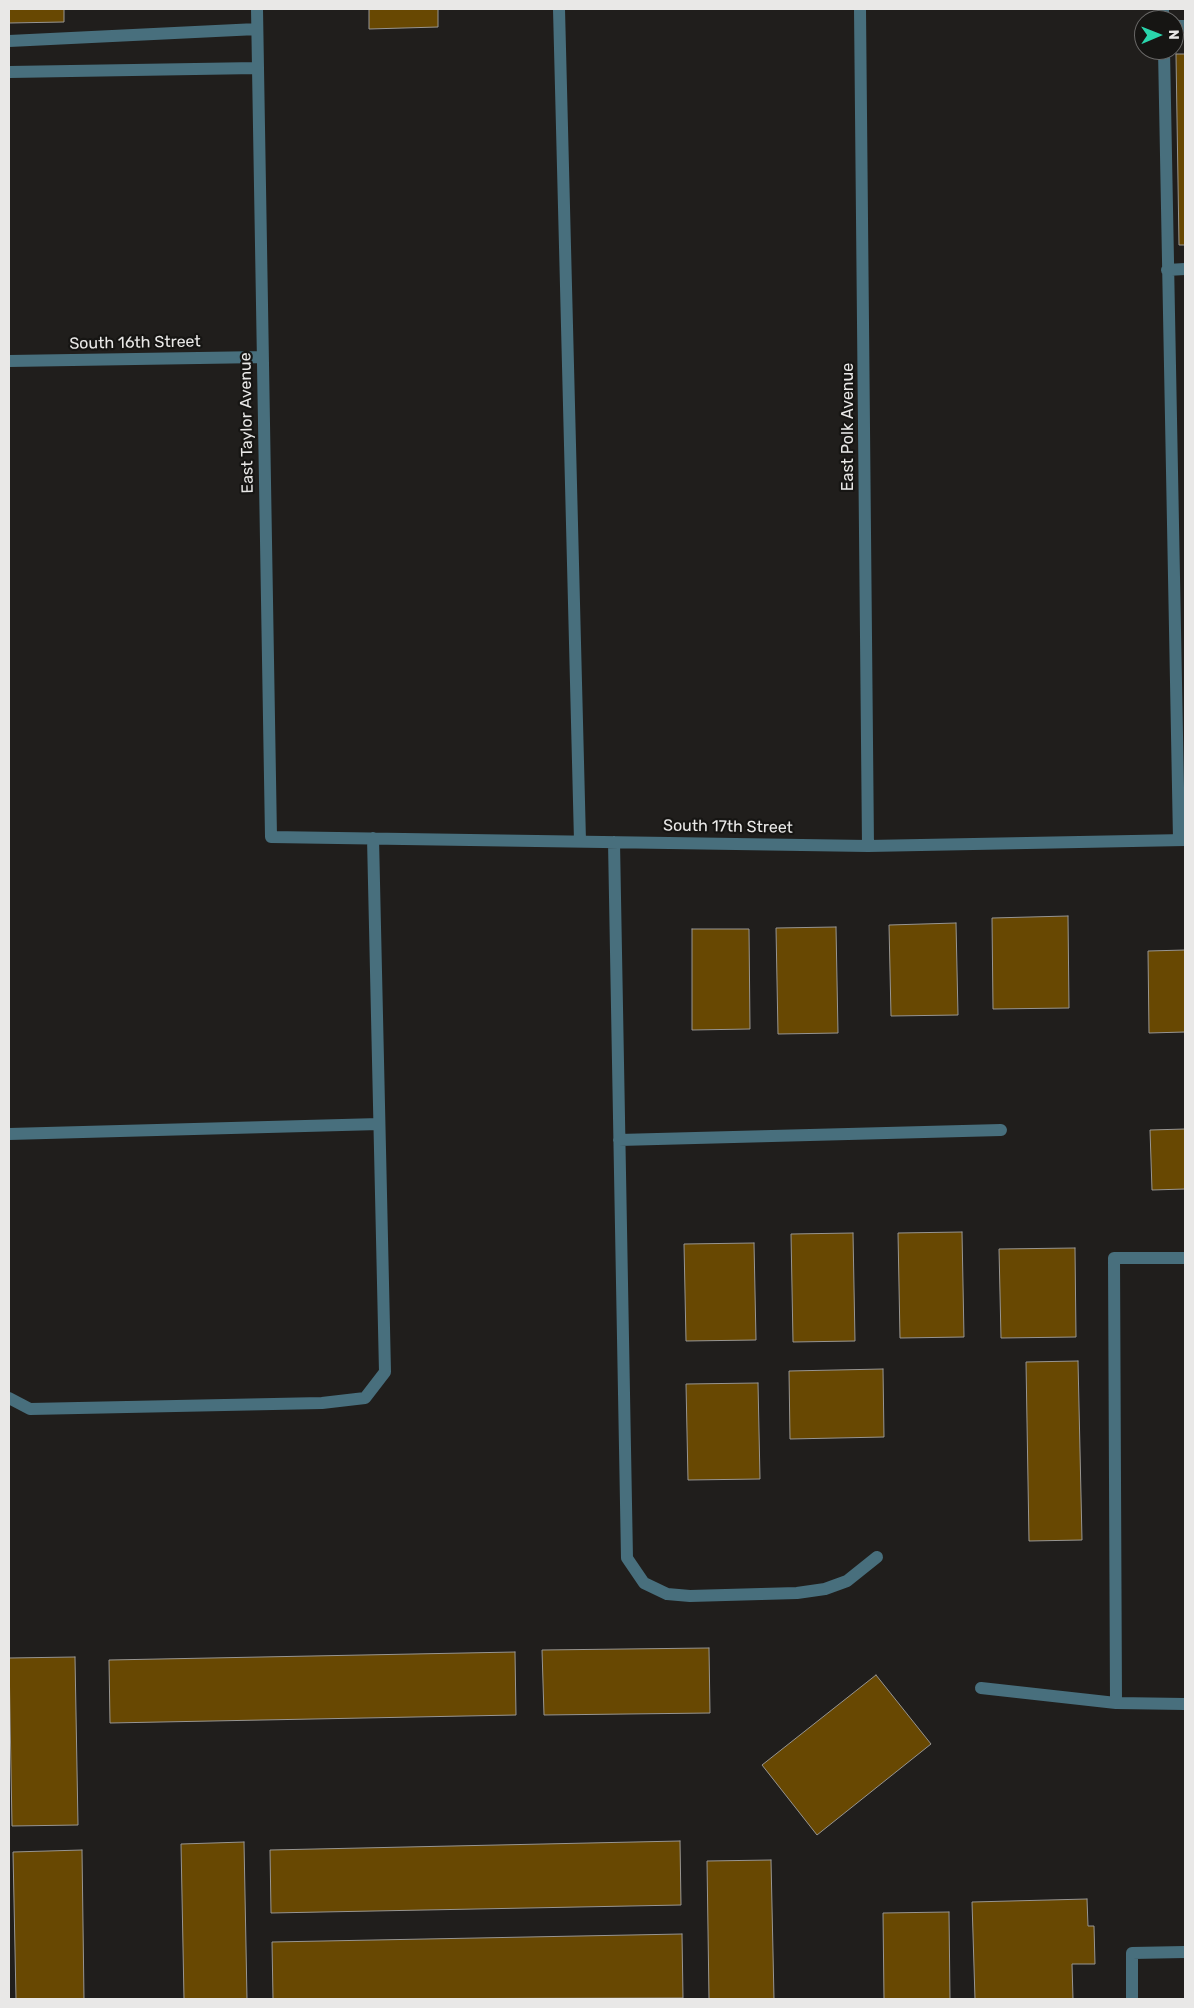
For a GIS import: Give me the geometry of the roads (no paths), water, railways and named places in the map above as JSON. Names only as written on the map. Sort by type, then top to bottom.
[{"type":"street","name":"East Taylor Avenue","points":[[257,9],[271,837]]},
{"type":"street","points":[[559,9],[580,841]]},
{"type":"street","name":"East Polk Avenue","points":[[860,9],[868,846]]},
{"type":"street","points":[[9,41],[257,29]]},
{"type":"street","points":[[1164,60],[1182,840]]},
{"type":"street","points":[[9,72],[257,68]]},
{"type":"street","points":[[1168,270],[1185,269]]},
{"type":"street","name":"South 16th Street","points":[[9,361],[262,357]]},
{"type":"street","name":"South 17th Street","points":[[271,837],[868,846],[1182,840]]},
{"type":"street","points":[[9,1398],[30,1409],[322,1403],[365,1398],[385,1372],[373,838]]},
{"type":"street","points":[[614,842],[627,1558],[644,1583],[667,1594],[690,1596],[797,1593],[825,1589],[847,1581],[877,1557]]},
{"type":"street","points":[[9,1134],[379,1124]]},
{"type":"street","points":[[619,1140],[1001,1130]]},
{"type":"street","points":[[1116,1703],[1114,1258],[1185,1258]]},
{"type":"street","points":[[981,1688],[1116,1703],[1185,1704]]},
{"type":"street","points":[[1132,1999],[1132,1953],[1185,1952]]}]
